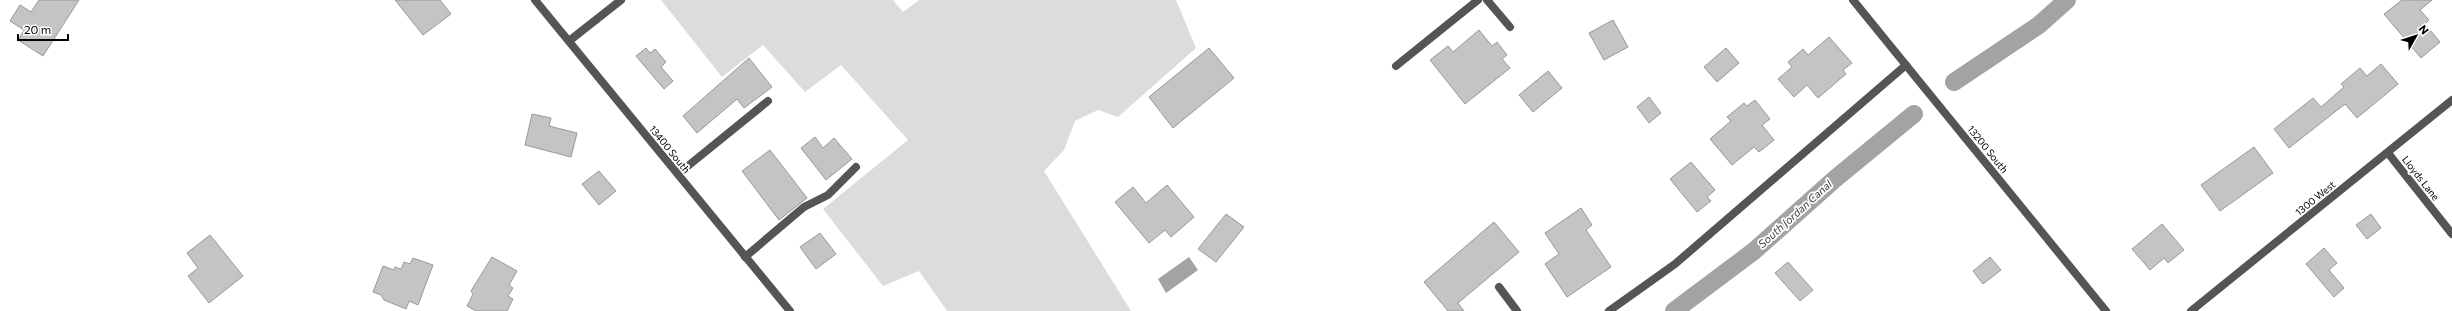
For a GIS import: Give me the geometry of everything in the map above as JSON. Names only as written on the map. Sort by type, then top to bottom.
[{"type":"street","name":"13400 South","points":[[535,0],[790,311]]},
{"type":"street","points":[[569,41],[621,0]]},
{"type":"street","points":[[1396,66],[1478,0]]},
{"type":"street","points":[[1487,0],[1510,27]]},
{"type":"street","name":"13200 South","points":[[1854,0],[2106,311]]},
{"type":"street","points":[[1609,311],[1675,264],[1906,65]]},
{"type":"street","name":"1300 West","points":[[2191,311],[2452,100]]},
{"type":"street","points":[[678,174],[768,101]]},
{"type":"street","name":"Lloyds Lane","points":[[2388,153],[2452,234]]},
{"type":"street","points":[[745,257],[804,207],[828,195],[856,167]]},
{"type":"street","points":[[1499,287],[1517,311]]},
{"type":"shaded area","points":[[661,0],[893,0],[903,12],[919,0],[1176,0],[1196,48],[1118,117],[1098,110],[1075,121],[1064,150],[1044,171],[1131,311],[947,311],[919,271],[883,286],[823,209],[908,140],[841,65],[805,92],[763,45],[722,77]]},
{"type":"shaded area","points":[[1189,257],[1198,270],[1166,293],[1158,279]]},
{"type":"building","points":[[39,0],[79,0],[43,56],[18,40],[24,30],[10,21],[20,5],[31,12]]},
{"type":"building","points":[[395,0],[440,0],[451,14],[423,35]]},
{"type":"building","points":[[2402,0],[2432,0],[2420,10],[2429,20],[2425,24],[2440,42],[2421,58],[2384,14]]},
{"type":"building","points":[[1613,20],[1628,47],[1604,60],[1589,33]]},
{"type":"building","points":[[1479,30],[1492,46],[1497,42],[1507,55],[1502,59],[1510,68],[1465,104],[1430,60],[1448,46],[1453,52]]},
{"type":"building","points":[[1829,37],[1852,63],[1843,70],[1846,74],[1818,98],[1807,85],[1794,97],[1778,79],[1792,67],[1788,62],[1803,49],[1808,55]]},
{"type":"building","points":[[646,48],[650,53],[655,49],[666,62],[661,67],[673,81],[664,89],[636,56]]},
{"type":"building","points":[[1209,48],[1234,78],[1173,128],[1149,97]]},
{"type":"building","points":[[1726,48],[1739,63],[1717,82],[1704,67]]},
{"type":"building","points":[[749,58],[772,87],[744,108],[737,99],[697,133],[683,116]]},
{"type":"building","points":[[2381,64],[2398,84],[2357,118],[2345,104],[2289,148],[2274,129],[2313,98],[2321,107],[2344,87],[2341,84],[2360,68],[2367,76]]},
{"type":"building","points":[[1548,71],[1562,88],[1533,112],[1519,95]]},
{"type":"building","points":[[1649,97],[1661,113],[1649,123],[1637,107]]},
{"type":"building","points":[[1755,100],[1770,119],[1762,125],[1774,140],[1759,152],[1754,147],[1732,165],[1710,139],[1731,121],[1727,117],[1744,103],[1747,106]]},
{"type":"building","points":[[532,114],[551,118],[549,126],[577,133],[571,157],[525,145]]},
{"type":"building","points":[[815,137],[823,148],[834,138],[852,159],[826,180],[801,148]]},
{"type":"building","points":[[2254,147],[2273,173],[2220,211],[2201,185]]},
{"type":"building","points":[[770,150],[807,198],[779,220],[742,171]]},
{"type":"building","points":[[1691,162],[1715,190],[1707,197],[1711,201],[1697,212],[1670,179]]},
{"type":"building","points":[[599,171],[616,191],[599,205],[582,184]]},
{"type":"building","points":[[1167,185],[1194,217],[1171,237],[1165,230],[1149,243],[1115,202],[1133,187],[1146,203]]},
{"type":"building","points":[[1581,208],[1592,225],[1586,230],[1611,267],[1567,297],[1545,264],[1559,254],[1545,233]]},
{"type":"building","points":[[1226,214],[1244,227],[1216,262],[1198,249]]},
{"type":"building","points":[[2371,214],[2381,228],[2367,239],[2356,225]]},
{"type":"building","points":[[1494,222],[1519,252],[1458,303],[1464,311],[1448,311],[1424,282]]},
{"type":"building","points":[[2162,224],[2184,250],[2168,263],[2164,258],[2150,270],[2132,249]]},
{"type":"building","points":[[820,233],[836,254],[816,269],[800,247]]},
{"type":"building","points":[[210,235],[243,276],[209,303],[188,276],[198,268],[187,253]]},
{"type":"building","points":[[2324,248],[2337,263],[2329,270],[2344,288],[2334,297],[2306,264]]},
{"type":"building","points":[[492,257],[517,271],[509,285],[513,288],[508,296],[513,299],[507,311],[476,311],[467,306],[473,294],[471,291]]},
{"type":"building","points":[[1990,257],[2001,270],[1983,284],[1973,271]]},
{"type":"building","points":[[413,258],[433,265],[418,305],[409,301],[406,309],[384,300],[381,295],[373,292],[383,266],[394,270],[395,267],[401,269],[404,262],[410,264]]},
{"type":"building","points":[[1788,262],[1813,290],[1800,301],[1775,273]]},
{"type":"waterway","name":"South Jordan Canal","points":[[1954,82],[2039,25],[2067,0]]},
{"type":"waterway","name":"South Jordan Canal","points":[[1674,311],[1754,251],[1836,178],[1914,114]]}]
